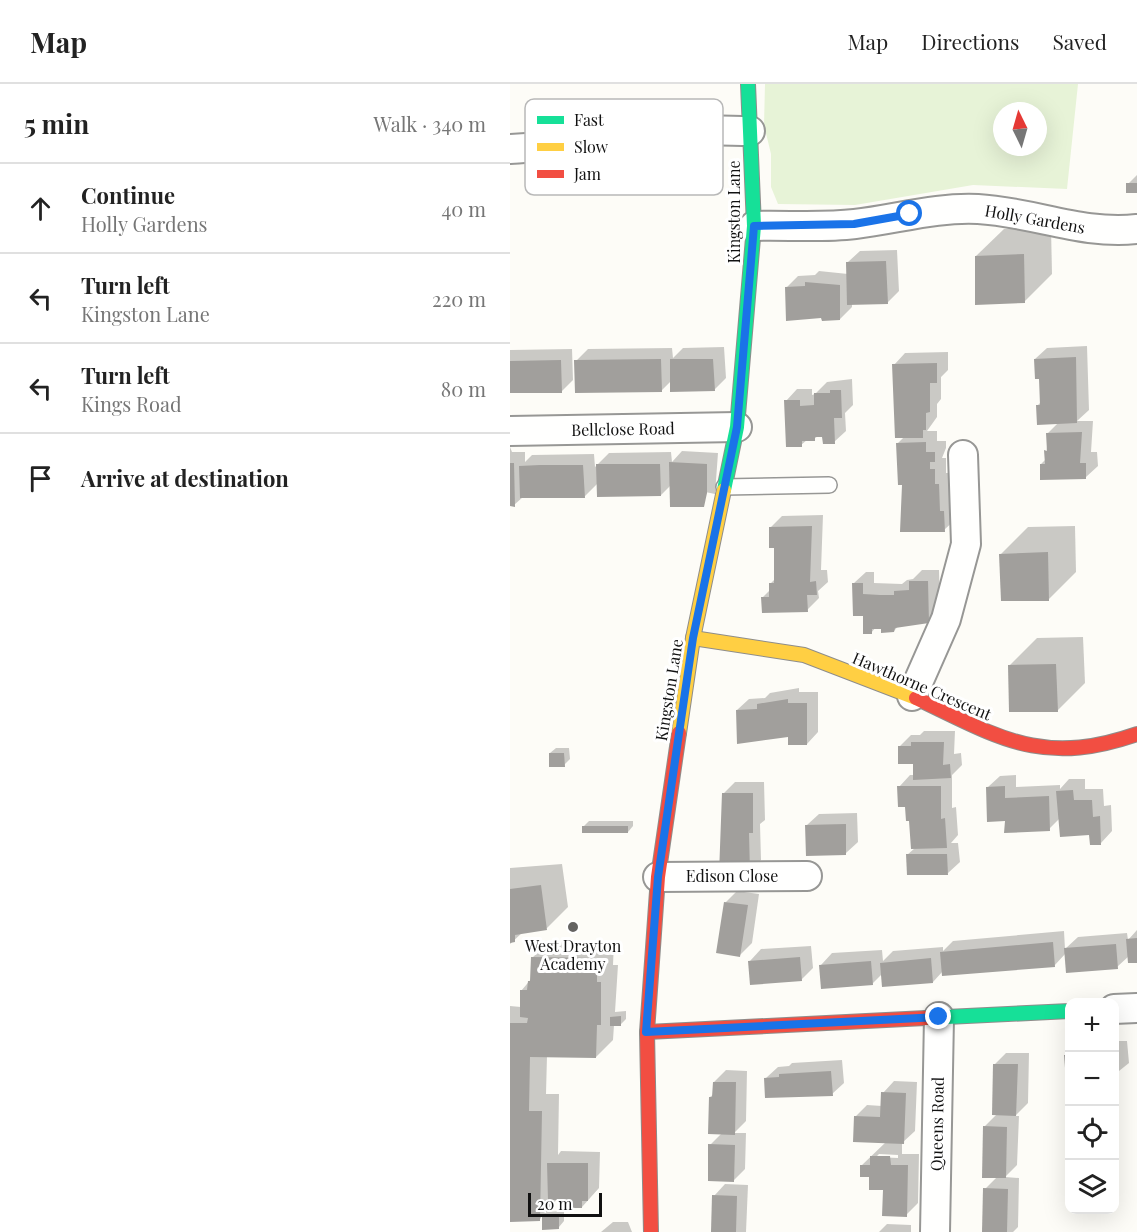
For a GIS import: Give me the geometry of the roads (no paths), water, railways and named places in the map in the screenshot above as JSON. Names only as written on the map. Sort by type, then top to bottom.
[{"type":"street","name":"Kingston Lane","points":[[651,1232],[646,1032],[658,877],[693,638],[737,427],[754,226],[748,84]]},
{"type":"street","points":[[723,131],[750,131]]},
{"type":"street","points":[[510,149],[525,148]]},
{"type":"street","name":"Holly Gardens","points":[[754,226],[854,224],[919,212],[977,209],[1023,214],[1107,232],[1137,229]]},
{"type":"street","name":"Bellclose Road","points":[[510,431],[737,427]]},
{"type":"street","points":[[912,696],[946,618],[966,544],[963,455]]},
{"type":"street","name":"Hawthorne Crescent","points":[[693,638],[804,655],[912,696],[998,737],[1043,749],[1079,749],[1114,742],[1137,734]]},
{"type":"street","name":"Edison Close","points":[[658,877],[807,876]]},
{"type":"street","points":[[1119,1009],[1137,1008]]},
{"type":"street","points":[[646,1032],[1065,1011]]},
{"type":"street","name":"Queens Road","points":[[935,1232],[939,1017]]},
{"type":"lane","points":[[724,487],[830,485]]},
{"type":"place","name":"West Drayton Academy","points":[[573,927]]}]
